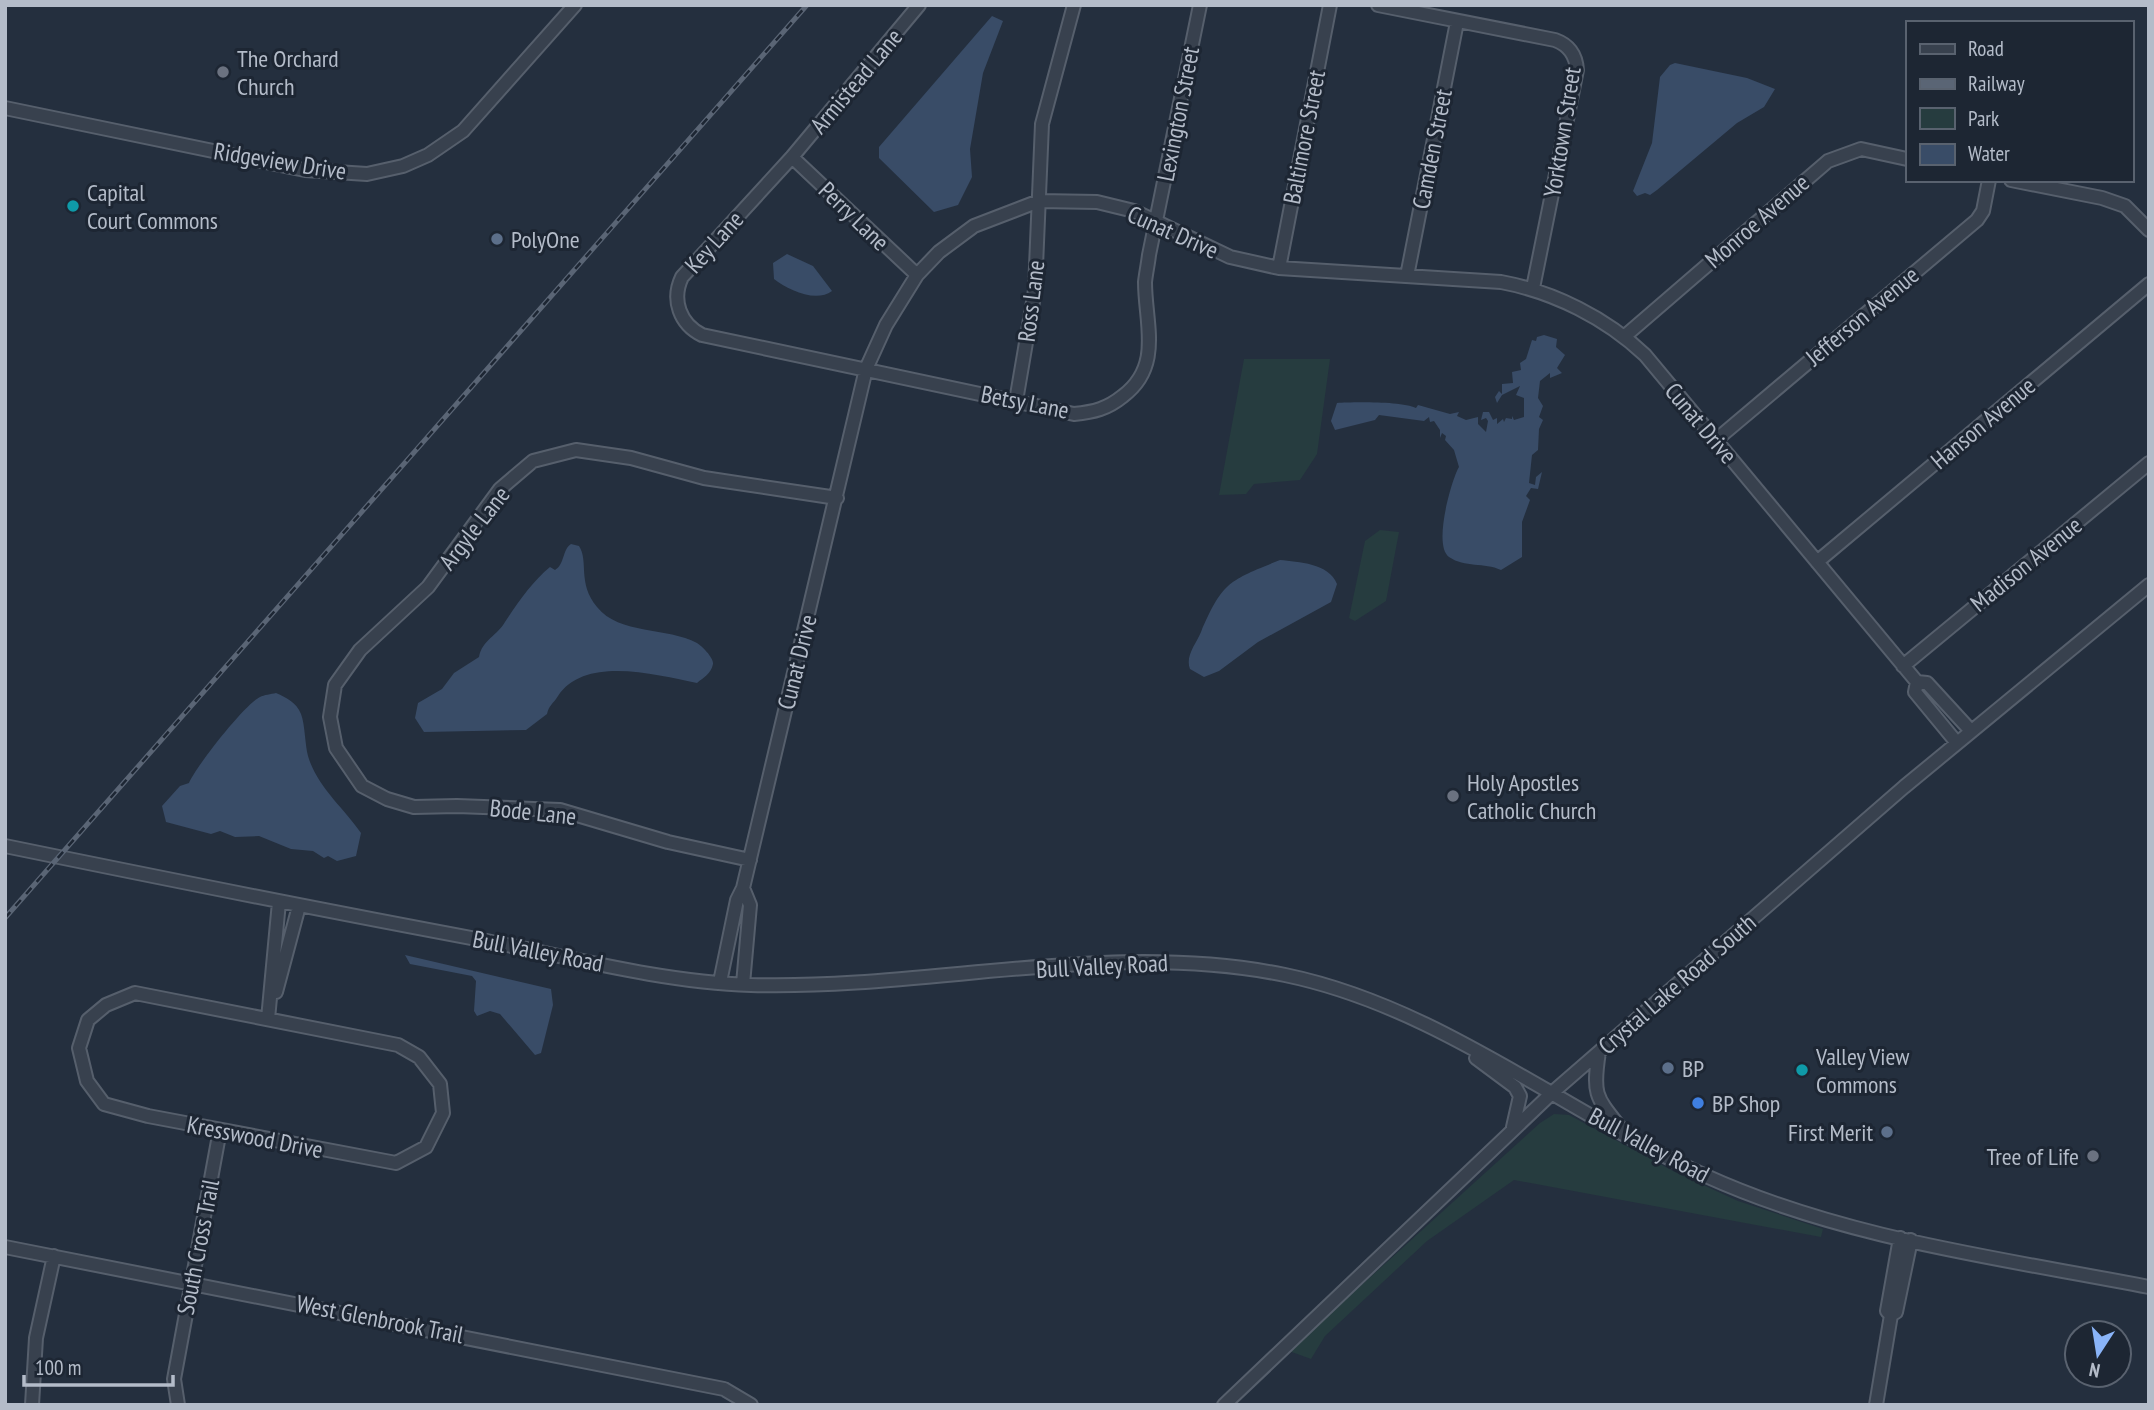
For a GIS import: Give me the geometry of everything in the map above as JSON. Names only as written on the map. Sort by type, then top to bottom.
[{"type":"street","name":"Ridgeview Drive","points":[[5,108],[305,170],[367,174],[403,166],[428,155],[463,131],[575,5]]},
{"type":"street","name":"Armistead Lane","points":[[792,157],[919,5]]},
{"type":"street","points":[[1039,201],[1044,114],[1074,5]]},
{"type":"street","name":"Lexington Street","points":[[1157,222],[1200,5]]},
{"type":"street","name":"Baltimore Street","points":[[1279,268],[1330,5]]},
{"type":"street","name":"Yorktown Street","points":[[1377,5],[1555,40],[1566,46],[1577,62],[1533,288]]},
{"type":"street","name":"Camden Street","points":[[1407,276],[1457,22]]},
{"type":"street","name":"Monroe Avenue","points":[[1625,336],[1828,161],[1861,149],[1906,159]]},
{"type":"street","name":"Perry Lane","points":[[792,157],[916,275]]},
{"type":"street","name":"Key Lane","points":[[792,157],[682,277],[677,293],[682,318],[691,329],[702,335],[866,369]]},
{"type":"street","name":"Jefferson Avenue","points":[[1716,440],[1977,220],[1983,211],[1989,182]]},
{"type":"street","points":[[2021,182],[2102,198],[2125,206],[2149,230]]},
{"type":"street","name":"Cunat Drive","points":[[720,982],[737,900],[750,860],[866,369],[886,325],[916,275],[939,252],[975,226],[1039,201],[1097,202],[1134,211],[1230,257],[1279,268],[1501,282],[1533,288],[1625,336],[1645,355],[1903,666],[1917,682],[1927,683],[1971,732]]},
{"type":"street","name":"Ross Lane","points":[[1016,401],[1035,290],[1039,201]]},
{"type":"street","name":"Betsy Lane","points":[[866,369],[1074,414],[1109,407],[1130,391],[1145,372],[1151,348],[1146,282],[1157,222]]},
{"type":"street","name":"Hanson Avenue","points":[[1817,562],[2149,284]]},
{"type":"street","name":"Argyle Lane","points":[[337,748],[330,717],[335,685],[360,650],[428,587],[500,489],[533,461],[576,450],[631,458],[704,478],[837,498]]},
{"type":"street","name":"Madison Avenue","points":[[1903,666],[2149,463]]},
{"type":"street","name":"Crystal Lake Road South","points":[[1224,1405],[1553,1092],[1957,743],[2149,585]]},
{"type":"street","name":"Cunat Drive","points":[[1917,682],[1915,692],[1957,743]]},
{"type":"street","name":"Bode Lane","points":[[337,748],[362,786],[414,807],[560,810],[668,842],[750,860]]},
{"type":"street","name":"Bull Valley Road","points":[[5,846],[617,967],[720,982],[831,984],[1124,962],[1211,963],[1290,976],[1381,1006],[1448,1037],[1553,1092],[1630,1140],[1709,1178],[1798,1212],[1905,1239],[2149,1287]]},
{"type":"street","name":"Cunat Drive","points":[[743,888],[750,905],[743,984]]},
{"type":"street","points":[[268,1019],[279,902]]},
{"type":"street","points":[[268,1019],[299,906]]},
{"type":"street","name":"Kresswood Drive","points":[[135,993],[398,1045],[419,1057],[440,1084],[443,1113],[426,1147],[396,1163],[220,1130],[104,1104],[87,1081],[79,1048],[88,1020],[106,1005],[135,993]]},
{"type":"street","points":[[1448,1037],[1507,1081],[1520,1096],[1519,1111],[1511,1132]]},
{"type":"street","points":[[1599,1052],[1594,1084],[1598,1099],[1630,1140]]},
{"type":"street","name":"South Cross Trail","points":[[178,1405],[174,1379],[220,1130]]},
{"type":"street","points":[[1876,1405],[1891,1315],[1896,1312],[1905,1239]]},
{"type":"street","name":"West Glenbrook Trail","points":[[5,1247],[724,1389],[751,1405]]},
{"type":"street","points":[[32,1405],[36,1338],[54,1256]]},
{"type":"green space","points":[[1244,359],[1330,359],[1317,454],[1300,480],[1254,484],[1246,494],[1219,495]]},
{"type":"green space","points":[[1380,530],[1399,532],[1386,601],[1355,621],[1349,618],[1365,541]]},
{"type":"green space","points":[[1554,1114],[1569,1115],[1675,1172],[1738,1201],[1823,1229],[1821,1237],[1514,1180],[1427,1241],[1325,1336],[1311,1359],[1289,1351],[1540,1123]]},
{"type":"water","points":[[992,16],[1003,21],[983,73],[970,149],[972,177],[958,205],[934,212],[879,158],[879,147]]},
{"type":"water","points":[[1675,63],[1747,78],[1775,89],[1764,107],[1737,123],[1657,190],[1650,195],[1645,193],[1637,196],[1633,191],[1652,143],[1660,77]]},
{"type":"water","points":[[787,254],[813,266],[832,291],[818,296],[802,294],[774,279],[773,263]]},
{"type":"water","points":[[1544,335],[1557,339],[1556,347],[1565,355],[1557,368],[1562,373],[1550,378],[1550,373],[1540,381],[1538,398],[1543,406],[1539,417],[1543,420],[1539,429],[1538,450],[1532,455],[1529,483],[1535,485],[1536,477],[1542,472],[1538,489],[1531,488],[1526,496],[1530,500],[1522,522],[1522,557],[1501,570],[1455,560],[1444,550],[1443,526],[1459,467],[1454,450],[1445,440],[1446,436],[1442,433],[1440,438],[1440,430],[1434,421],[1430,422],[1429,417],[1424,421],[1379,415],[1375,420],[1335,430],[1331,421],[1337,403],[1388,403],[1416,408],[1418,405],[1450,414],[1459,412],[1457,416],[1466,420],[1478,417],[1478,424],[1486,432],[1488,421],[1486,418],[1481,420],[1483,412],[1489,412],[1493,420],[1497,418],[1497,424],[1503,419],[1504,422],[1506,418],[1512,419],[1512,416],[1514,420],[1524,417],[1524,398],[1516,395],[1520,386],[1502,395],[1497,403],[1495,397],[1499,391],[1502,394],[1502,384],[1513,383],[1512,372],[1521,370],[1520,363],[1526,359],[1532,340],[1536,341],[1537,337]]},
{"type":"water","points":[[571,544],[579,546],[582,552],[587,589],[597,607],[606,616],[631,626],[697,643],[713,661],[709,673],[697,683],[643,673],[603,672],[570,683],[551,705],[547,714],[526,730],[424,732],[415,718],[418,703],[442,689],[454,673],[479,657],[483,646],[502,627],[532,585],[550,567],[555,570],[558,567]]},
{"type":"water","points":[[1280,560],[1312,565],[1327,572],[1337,584],[1331,602],[1258,642],[1219,671],[1204,677],[1190,669],[1192,650],[1222,592],[1238,579]]},
{"type":"water","points":[[276,693],[297,706],[312,767],[324,787],[361,833],[356,856],[337,861],[328,856],[324,858],[313,851],[291,849],[259,836],[235,837],[220,831],[211,834],[166,822],[162,806],[180,786],[189,783],[221,737],[253,702],[260,697]]},
{"type":"water","points":[[405,955],[551,989],[553,1005],[541,1053],[535,1055],[500,1014],[490,1011],[477,1016],[474,1011],[476,981],[472,976],[410,964]]},
{"type":"railway","points":[[5,918],[807,5]]},
{"type":"place","name":"The Orchard Church","points":[[223,72]]},
{"type":"place","name":"Capital Court Commons","points":[[73,206]]},
{"type":"place","name":"PolyOne","points":[[497,239]]},
{"type":"place","name":"Holy Apostles Catholic Church","points":[[1453,796]]},
{"type":"place","name":"BP","points":[[1668,1068]]},
{"type":"place","name":"Valley View Commons","points":[[1802,1070]]},
{"type":"place","name":"BP Shop","points":[[1698,1103]]},
{"type":"place","name":"First Merit","points":[[1887,1132]]},
{"type":"place","name":"Tree of Life","points":[[2093,1156]]}]
